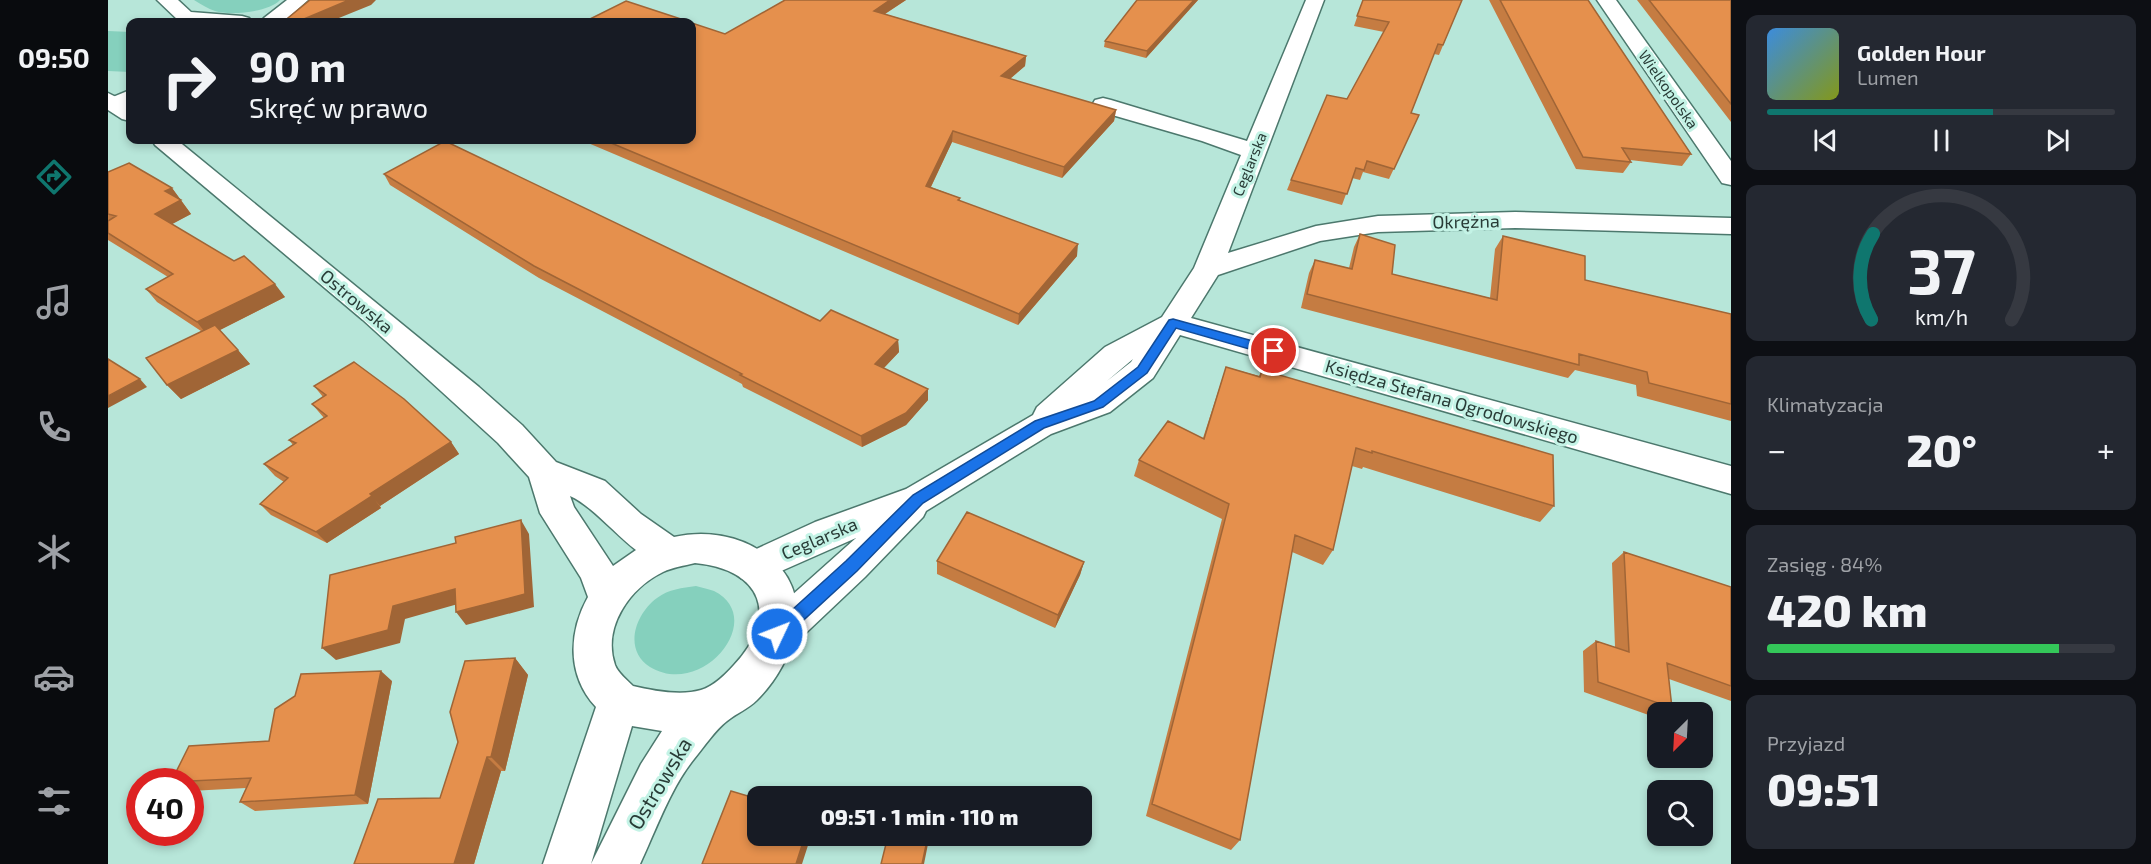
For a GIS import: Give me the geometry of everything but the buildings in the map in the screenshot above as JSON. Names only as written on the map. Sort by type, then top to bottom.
[{"type":"street","points":[[166,0],[186,17],[197,18]]},
{"type":"street","points":[[276,18],[298,0]]},
{"type":"street","name":"Ceglarska","points":[[754,567],[828,533],[918,499],[1039,425],[1099,404],[1142,370],[1208,269],[1315,0]]},
{"type":"street","name":"Wielkopolska","points":[[1606,0],[1731,178]]},
{"type":"street","points":[[1103,105],[1210,136],[1254,152]]},
{"type":"street","name":"Ostrowska","points":[[168,144],[468,395],[544,471],[593,491],[628,524],[668,553]]},
{"type":"street","name":"Okrężna","points":[[1208,269],[1316,234],[1378,224],[1515,220],[1731,226]]},
{"type":"street","name":"Księdza Stefana Ogrodowskiego","points":[[1173,323],[1731,480]]},
{"type":"street","name":"Ostrowska","points":[[544,471],[558,513],[597,571],[607,597]]},
{"type":"street","name":"Ceglarska","points":[[777,634],[852,566],[918,499]]},
{"type":"street","points":[[695,548],[722,550],[745,559],[754,567],[771,581],[777,602],[777,634],[762,665],[733,694],[711,707],[679,713],[650,710],[619,701],[603,683],[593,663],[592,639],[597,616],[607,597],[635,569],[668,553],[695,548]]},
{"type":"street","points":[[567,864],[619,701]]},
{"type":"street","name":"Ostrowska","points":[[615,864],[620,850],[677,746],[711,707]]},
{"type":"green space","points":[[194,0],[280,0],[259,10],[230,13],[212,10]]},
{"type":"green space","points":[[108,31],[126,32],[126,72],[108,71]]},
{"type":"green space","points":[[696,586],[714,591],[729,603],[734,619],[731,635],[722,651],[708,664],[690,672],[670,674],[650,667],[642,660],[635,642],[635,632],[643,613],[657,598],[666,593]]},
{"type":"route","points":[[777,634],[852,566],[918,499],[1039,425],[1099,404],[1142,370],[1173,323],[1274,351]]}]
